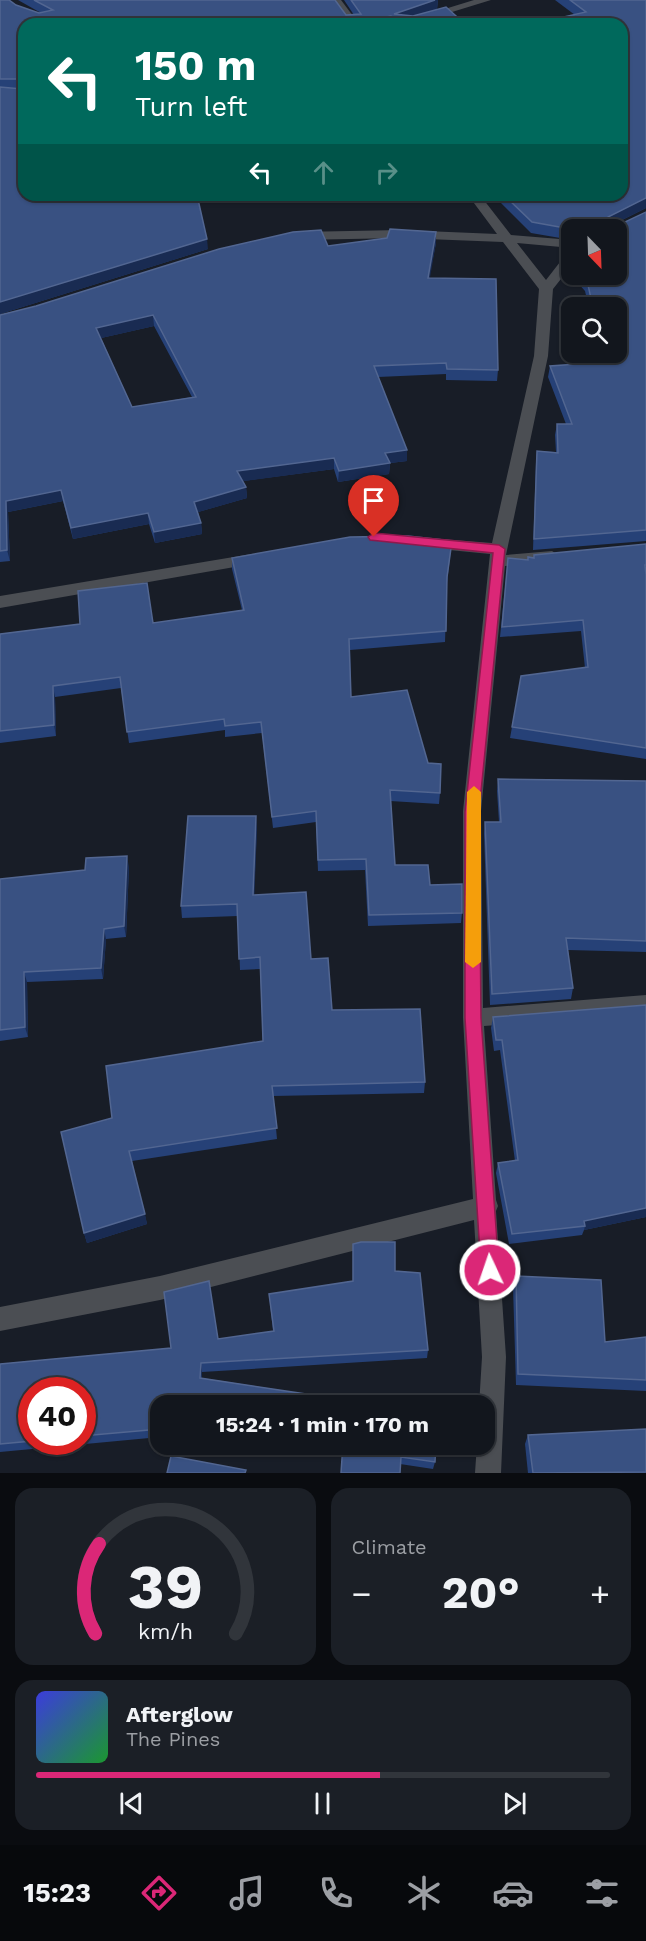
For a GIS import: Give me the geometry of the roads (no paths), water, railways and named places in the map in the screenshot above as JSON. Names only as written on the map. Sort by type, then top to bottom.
[{"type":"street","points":[[335,0],[349,18]]},
{"type":"street","points":[[422,18],[486,0]]},
{"type":"street","points":[[479,201],[546,289]]},
{"type":"street","points":[[285,238],[360,232],[508,237],[561,243]]},
{"type":"street","points":[[488,1473],[494,1357],[487,1206],[473,1018],[472,812],[499,555],[541,356],[546,289],[561,270]]},
{"type":"street","points":[[408,541],[499,555],[567,555]]},
{"type":"street","points":[[0,602],[269,556]]},
{"type":"street","points":[[473,1018],[646,1004]]},
{"type":"street","points":[[0,1319],[160,1288],[487,1206]]}]
